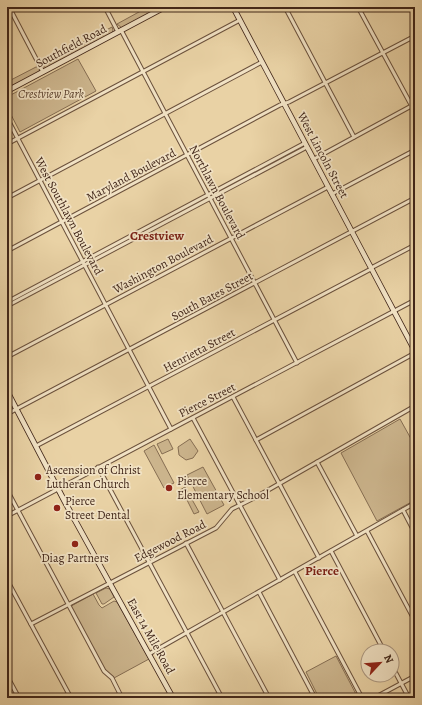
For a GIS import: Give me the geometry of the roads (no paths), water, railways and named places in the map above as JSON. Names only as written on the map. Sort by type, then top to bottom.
[{"type":"main road","name":"Southfield Road","points":[[7,91],[164,7]]},
{"type":"main road","name":"West Lincoln Street","points":[[233,7],[415,352]]},
{"type":"main road","name":"East 14 Mile Road","points":[[7,391],[58,488],[173,698]]},
{"type":"street","points":[[9,7],[43,72]]},
{"type":"street","name":"Northlawn Boulevard","points":[[105,7],[143,72],[297,363]]},
{"type":"street","points":[[285,7],[354,137]]},
{"type":"street","points":[[358,7],[415,112]]},
{"type":"street","points":[[411,7],[415,15]]},
{"type":"street","points":[[7,144],[240,20]]},
{"type":"street","name":"Maryland Boulevard","points":[[7,251],[415,36]]},
{"type":"street","points":[[7,198],[262,62]]},
{"type":"street","points":[[314,159],[413,106]]},
{"type":"street","name":"West Southlawn Boulevard","points":[[7,118],[171,429]]},
{"type":"street","points":[[7,306],[83,261],[209,197],[306,145]]},
{"type":"street","points":[[332,194],[415,150]]},
{"type":"street","name":"Washington Boulevard","points":[[7,357],[328,187]]},
{"type":"street","points":[[7,302],[85,265],[150,231],[209,197]]},
{"type":"street","name":"South Bates Street","points":[[7,414],[415,198]]},
{"type":"street","points":[[148,227],[150,231]]},
{"type":"street","name":"Henrietta Street","points":[[36,446],[415,245]]},
{"type":"street","name":"Pierce Street","points":[[7,516],[415,300]]},
{"type":"street","points":[[256,440],[415,352]]},
{"type":"street","points":[[233,397],[319,558]]},
{"type":"street","name":"Edgewood Road","points":[[31,624],[216,528],[229,512],[415,406]]},
{"type":"street","points":[[193,418],[280,580]]},
{"type":"street","points":[[317,462],[357,536]]},
{"type":"street","points":[[98,467],[222,698]]},
{"type":"street","points":[[7,490],[104,671],[112,678],[122,698]]},
{"type":"street","points":[[149,654],[415,504]]},
{"type":"street","points":[[403,510],[415,533]]},
{"type":"street","points":[[367,531],[415,621]]},
{"type":"street","points":[[186,543],[269,698]]},
{"type":"street","points":[[331,551],[380,643]]},
{"type":"street","points":[[295,572],[362,698]]},
{"type":"street","points":[[7,580],[70,697],[66,697]]},
{"type":"street","points":[[259,592],[315,698]]},
{"type":"street","points":[[7,676],[19,698]]},
{"type":"street","points":[[374,698],[415,676]]},
{"type":"street","points":[[400,680],[409,698]]},
{"type":"place","name":"Ascension of Christ Lutheran Church","points":[[38,477]]},
{"type":"place","name":"Pierce Elementary School","points":[[169,488]]},
{"type":"place","name":"Pierce Street Dental","points":[[57,508]]},
{"type":"place","name":"Diag Partners","points":[[75,544]]},
{"type":"district","name":"Crestview","points":[[157,235]]},
{"type":"district","name":"Pierce","points":[[322,570]]},
{"type":"park label","name":"Crestview Park","points":[[51,94]]}]
